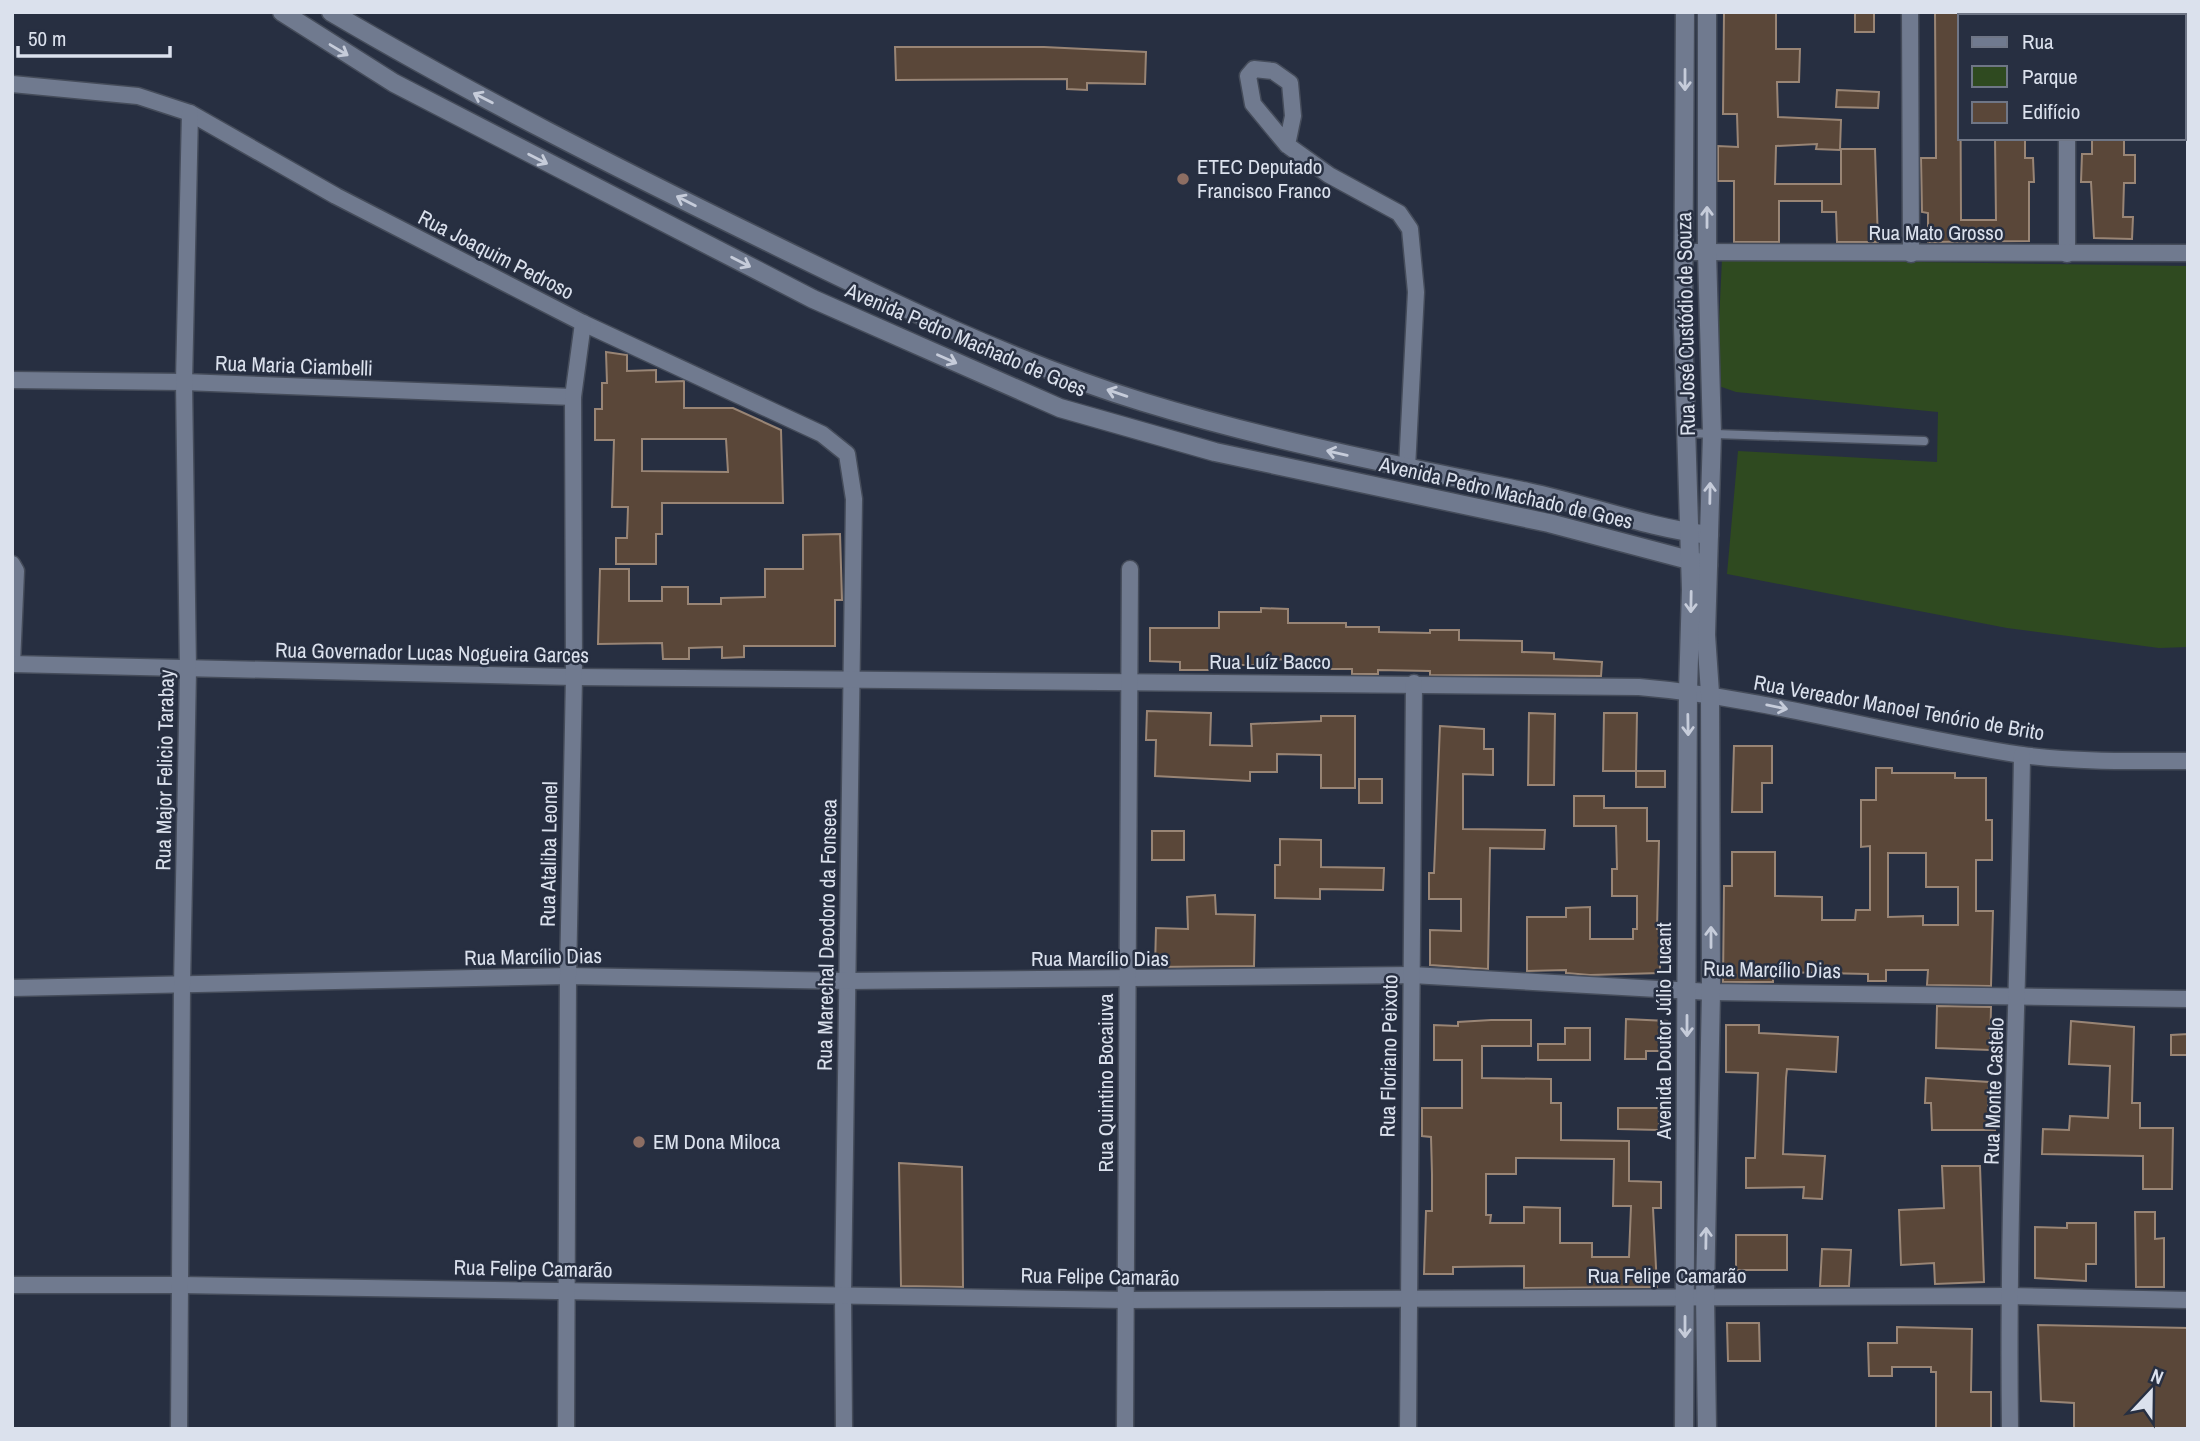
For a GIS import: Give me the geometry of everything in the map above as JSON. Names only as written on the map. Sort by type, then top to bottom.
[{"type":"street","name":"Avenida Pedro Machado de Goes","points":[[282,12],[394,83],[775,280],[1060,408],[1215,452],[1549,523],[1708,565]]},
{"type":"street","name":"Avenida Pedro Machado de Goes","points":[[331,12],[414,62],[714,216],[844,279],[1040,365],[1142,402],[1211,422],[1407,468],[1533,493],[1690,533],[1710,535]]},
{"type":"street","name":"Rua José Custódio de Souza","points":[[1685,12],[1683,252],[1686,433],[1689,561],[1698,634]]},
{"type":"street","name":"Rua José Custódio de Souza","points":[[1698,634],[1708,565],[1712,434],[1707,253],[1707,12]]},
{"type":"street","points":[[1910,12],[1911,254]]},
{"type":"street","name":"Rua Joaquim Pedroso","points":[[12,84],[138,96],[190,113],[336,196],[583,323],[839,445]]},
{"type":"street","name":"Rua Major Felicio Tarabay","points":[[179,1429],[182,986],[188,670],[184,382],[190,113]]},
{"type":"street","points":[[2067,140],[2067,254]]},
{"type":"street","points":[[1287,145],[1329,174],[1399,214],[1410,229],[1416,292],[1407,468]]},
{"type":"street","name":"Rua Mato Grosso","points":[[1683,252],[2188,253]]},
{"type":"street","name":"Rua Ataliba Leonel","points":[[566,1429],[568,976],[574,677],[573,397],[583,323]]},
{"type":"street","name":"Rua Maria Ciambelli","points":[[12,380],[184,382],[573,397]]},
{"type":"street","name":"Rua Marechal Deodoro da Fonseca","points":[[839,445],[851,467],[854,499],[843,1294],[844,1429]]},
{"type":"street","points":[[12,564],[16,571],[12,664]]},
{"type":"street","name":"Rua Quintino Bocaiuva","points":[[1125,1429],[1132,682],[1130,569]]},
{"type":"street","points":[[1698,634],[1710,693],[1712,992],[1705,1296],[1707,1429]]},
{"type":"street","name":"Avenida Doutor Júlio Lucant","points":[[1684,1429],[1688,691],[1698,634]]},
{"type":"street","name":"Rua Governador Lucas Nogueira Garces","points":[[12,664],[574,677],[852,677]]},
{"type":"street","name":"Rua Luíz Bacco","points":[[852,677],[1414,683],[1639,687],[1688,691]]},
{"type":"street","name":"Rua Floriano Peixoto","points":[[1408,1429],[1414,683]]},
{"type":"street","name":"Rua Vereador Manoel Tenório de Brito","points":[[1688,691],[1710,693],[2022,755],[2089,760],[2188,761]]},
{"type":"street","name":"Rua Monte Castelo","points":[[2010,1429],[2008,1296],[2019,995],[2022,755]]},
{"type":"street","name":"Rua Marcílio Dias","points":[[12,988],[568,976],[848,981],[1412,975],[1712,992],[2188,999]]},
{"type":"street","name":"Rua Felipe Camarão","points":[[12,1285],[180,1285],[1126,1300],[1705,1296],[2008,1296],[2188,1300]]},
{"type":"lane","points":[[1686,433],[1924,441]]},
{"type":"green space","points":[[1722,259],[2188,266],[2188,647],[2159,648],[2007,628],[1727,574],[1738,451],[1937,462],[1938,412],[1736,392],[1716,385]]},
{"type":"building","points":[[1724,12],[1776,12],[1776,49],[1800,49],[1799,82],[1777,82],[1778,117],[1841,120],[1840,150],[1816,149],[1817,144],[1776,146],[1775,184],[1841,184],[1841,149],[1875,149],[1878,242],[1837,242],[1836,212],[1822,212],[1822,201],[1779,201],[1779,242],[1734,242],[1734,181],[1718,181],[1718,146],[1738,147],[1737,114],[1723,114]]},
{"type":"building","points":[[1855,12],[1874,12],[1874,32],[1855,32]]},
{"type":"building","points":[[1935,12],[1960,12],[1958,140],[1961,140],[1961,220],[1996,220],[1995,140],[2025,140],[2025,158],[2033,158],[2034,182],[2029,182],[2029,241],[1928,242],[1928,213],[1922,212],[1921,158],[1936,158]]},
{"type":"building","points":[[895,47],[1044,47],[1146,52],[1145,84],[1087,83],[1087,90],[1067,89],[1067,79],[896,80]]},
{"type":"building","points":[[1837,90],[1879,92],[1878,108],[1836,107]]},
{"type":"building","points":[[2092,140],[2124,140],[2124,155],[2135,155],[2135,183],[2124,183],[2123,217],[2133,217],[2132,239],[2094,238],[2091,182],[2081,182],[2082,154],[2092,154]]},
{"type":"building","points":[[606,352],[627,355],[627,371],[656,370],[656,382],[684,381],[684,408],[733,408],[781,430],[783,503],[662,503],[662,534],[656,534],[656,564],[616,564],[616,538],[627,538],[628,507],[612,507],[614,440],[595,440],[595,409],[602,409],[602,383],[607,383]],"holes":[[[642,439],[726,439],[728,472],[642,471]]]},
{"type":"building","points":[[840,534],[842,600],[835,600],[835,646],[744,646],[744,657],[722,658],[722,647],[689,648],[689,659],[663,659],[662,643],[598,644],[600,569],[629,569],[629,601],[662,601],[662,587],[688,587],[688,604],[721,604],[721,598],[765,597],[765,569],[803,569],[803,535]]},
{"type":"building","points":[[1261,608],[1288,609],[1288,623],[1346,623],[1346,627],[1379,627],[1379,632],[1430,633],[1430,630],[1459,630],[1459,640],[1522,641],[1522,652],[1554,653],[1554,659],[1602,662],[1601,676],[1430,675],[1430,671],[1378,670],[1378,674],[1352,674],[1352,669],[1316,669],[1316,660],[1259,659],[1259,665],[1213,665],[1213,670],[1180,670],[1180,662],[1150,661],[1150,628],[1219,628],[1219,612],[1261,612]]},
{"type":"building","points":[[1147,711],[1211,713],[1210,745],[1252,746],[1251,724],[1321,721],[1321,716],[1355,716],[1355,788],[1321,788],[1321,755],[1277,754],[1277,772],[1250,772],[1250,781],[1155,776],[1156,740],[1146,740]]},
{"type":"building","points":[[1529,713],[1555,714],[1554,785],[1528,785]]},
{"type":"building","points":[[1604,713],[1637,713],[1636,771],[1603,771]]},
{"type":"building","points":[[1440,726],[1484,729],[1484,749],[1493,749],[1493,775],[1463,774],[1463,829],[1545,830],[1544,849],[1490,848],[1488,969],[1430,965],[1430,930],[1461,931],[1461,899],[1429,899],[1429,873],[1434,873]]},
{"type":"building","points":[[1734,746],[1772,746],[1772,783],[1762,783],[1762,812],[1732,812]]},
{"type":"building","points":[[1876,768],[1892,768],[1892,773],[1955,773],[1955,778],[1986,778],[1986,820],[1992,820],[1992,860],[1976,860],[1976,911],[1993,911],[1991,986],[1927,985],[1928,970],[1886,970],[1886,981],[1868,981],[1868,974],[1773,972],[1773,982],[1723,982],[1724,886],[1732,886],[1732,852],[1775,852],[1775,896],[1822,897],[1822,920],[1855,920],[1856,910],[1870,910],[1870,846],[1861,847],[1861,800],[1876,800]],"holes":[[[1888,853],[1926,853],[1926,887],[1958,887],[1958,925],[1923,925],[1923,916],[1888,917]]]},
{"type":"building","points":[[1636,771],[1665,771],[1665,787],[1636,787]]},
{"type":"building","points":[[1359,779],[1382,779],[1382,803],[1359,803]]},
{"type":"building","points":[[1574,796],[1604,796],[1604,808],[1647,808],[1647,841],[1659,841],[1657,929],[1660,929],[1660,973],[1590,975],[1566,973],[1566,970],[1527,971],[1527,917],[1566,917],[1566,908],[1590,907],[1590,939],[1633,939],[1633,929],[1637,929],[1637,896],[1612,896],[1612,869],[1617,869],[1616,826],[1574,826]]},
{"type":"building","points":[[1152,831],[1184,831],[1184,860],[1152,860]]},
{"type":"building","points":[[1280,839],[1321,840],[1321,867],[1384,868],[1383,890],[1320,889],[1320,899],[1275,898],[1275,865],[1280,865]]},
{"type":"building","points":[[1215,895],[1216,914],[1255,915],[1254,966],[1155,967],[1156,928],[1188,929],[1187,897]]},
{"type":"building","points":[[1937,1006],[1991,1007],[1990,1050],[1936,1048]]},
{"type":"building","points":[[1626,1019],[1667,1021],[1666,1051],[1646,1051],[1646,1059],[1625,1059]]},
{"type":"building","points":[[1531,1020],[1531,1046],[1482,1046],[1482,1078],[1551,1079],[1551,1103],[1561,1103],[1561,1140],[1629,1141],[1629,1181],[1661,1182],[1661,1208],[1653,1208],[1657,1287],[1524,1288],[1524,1266],[1453,1267],[1453,1274],[1424,1274],[1426,1211],[1432,1211],[1432,1174],[1431,1137],[1422,1136],[1422,1108],[1462,1108],[1462,1060],[1434,1060],[1434,1025],[1458,1026],[1458,1022]],"holes":[[[1516,1158],[1614,1159],[1613,1206],[1631,1206],[1629,1257],[1592,1257],[1592,1243],[1560,1243],[1560,1208],[1524,1207],[1524,1223],[1490,1223],[1491,1215],[1486,1215],[1486,1174],[1516,1174]]]},
{"type":"building","points":[[2071,1021],[2134,1027],[2132,1103],[2140,1103],[2140,1128],[2173,1128],[2172,1189],[2143,1189],[2143,1156],[2042,1154],[2043,1129],[2069,1130],[2070,1116],[2108,1118],[2110,1066],[2069,1064]]},
{"type":"building","points":[[1726,1025],[1759,1025],[1759,1033],[1838,1037],[1836,1072],[1787,1069],[1786,1078],[1783,1154],[1825,1156],[1822,1199],[1803,1198],[1804,1187],[1746,1188],[1746,1158],[1755,1158],[1758,1073],[1726,1072]]},
{"type":"building","points":[[1565,1028],[1590,1028],[1590,1060],[1538,1060],[1538,1044],[1565,1044]]},
{"type":"building","points":[[2188,1034],[2188,1055],[2171,1055],[2171,1035]]},
{"type":"building","points":[[1926,1078],[1989,1082],[1988,1110],[1995,1110],[1995,1130],[1932,1130],[1931,1103],[1925,1103]]},
{"type":"building","points":[[1618,1108],[1659,1108],[1659,1130],[1618,1129]]},
{"type":"building","points":[[899,1163],[962,1167],[963,1287],[901,1286]]},
{"type":"building","points":[[1942,1166],[1980,1166],[1984,1282],[1935,1284],[1934,1263],[1901,1265],[1899,1210],[1944,1208]]},
{"type":"building","points":[[2135,1212],[2155,1212],[2155,1239],[2164,1238],[2164,1287],[2136,1287]]},
{"type":"building","points":[[2067,1223],[2096,1223],[2096,1264],[2086,1264],[2086,1281],[2035,1278],[2035,1227],[2067,1228]]},
{"type":"building","points":[[1736,1235],[1787,1235],[1787,1270],[1736,1270]]},
{"type":"building","points":[[1822,1249],[1851,1250],[1849,1286],[1820,1286]]},
{"type":"building","points":[[1727,1323],[1759,1323],[1760,1361],[1728,1361]]},
{"type":"building","points":[[2038,1325],[2188,1328],[2188,1429],[2074,1429],[2074,1403],[2041,1401]]},
{"type":"building","points":[[1897,1327],[1972,1329],[1971,1392],[1991,1392],[1991,1429],[1936,1429],[1936,1372],[1931,1372],[1931,1367],[1892,1367],[1892,1376],[1869,1376],[1868,1343],[1897,1343]]},
{"type":"place","name":"ETEC Deputado Francisco Franco","points":[[1183,179]]},
{"type":"place","name":"EM Dona Miloca","points":[[639,1142]]}]
